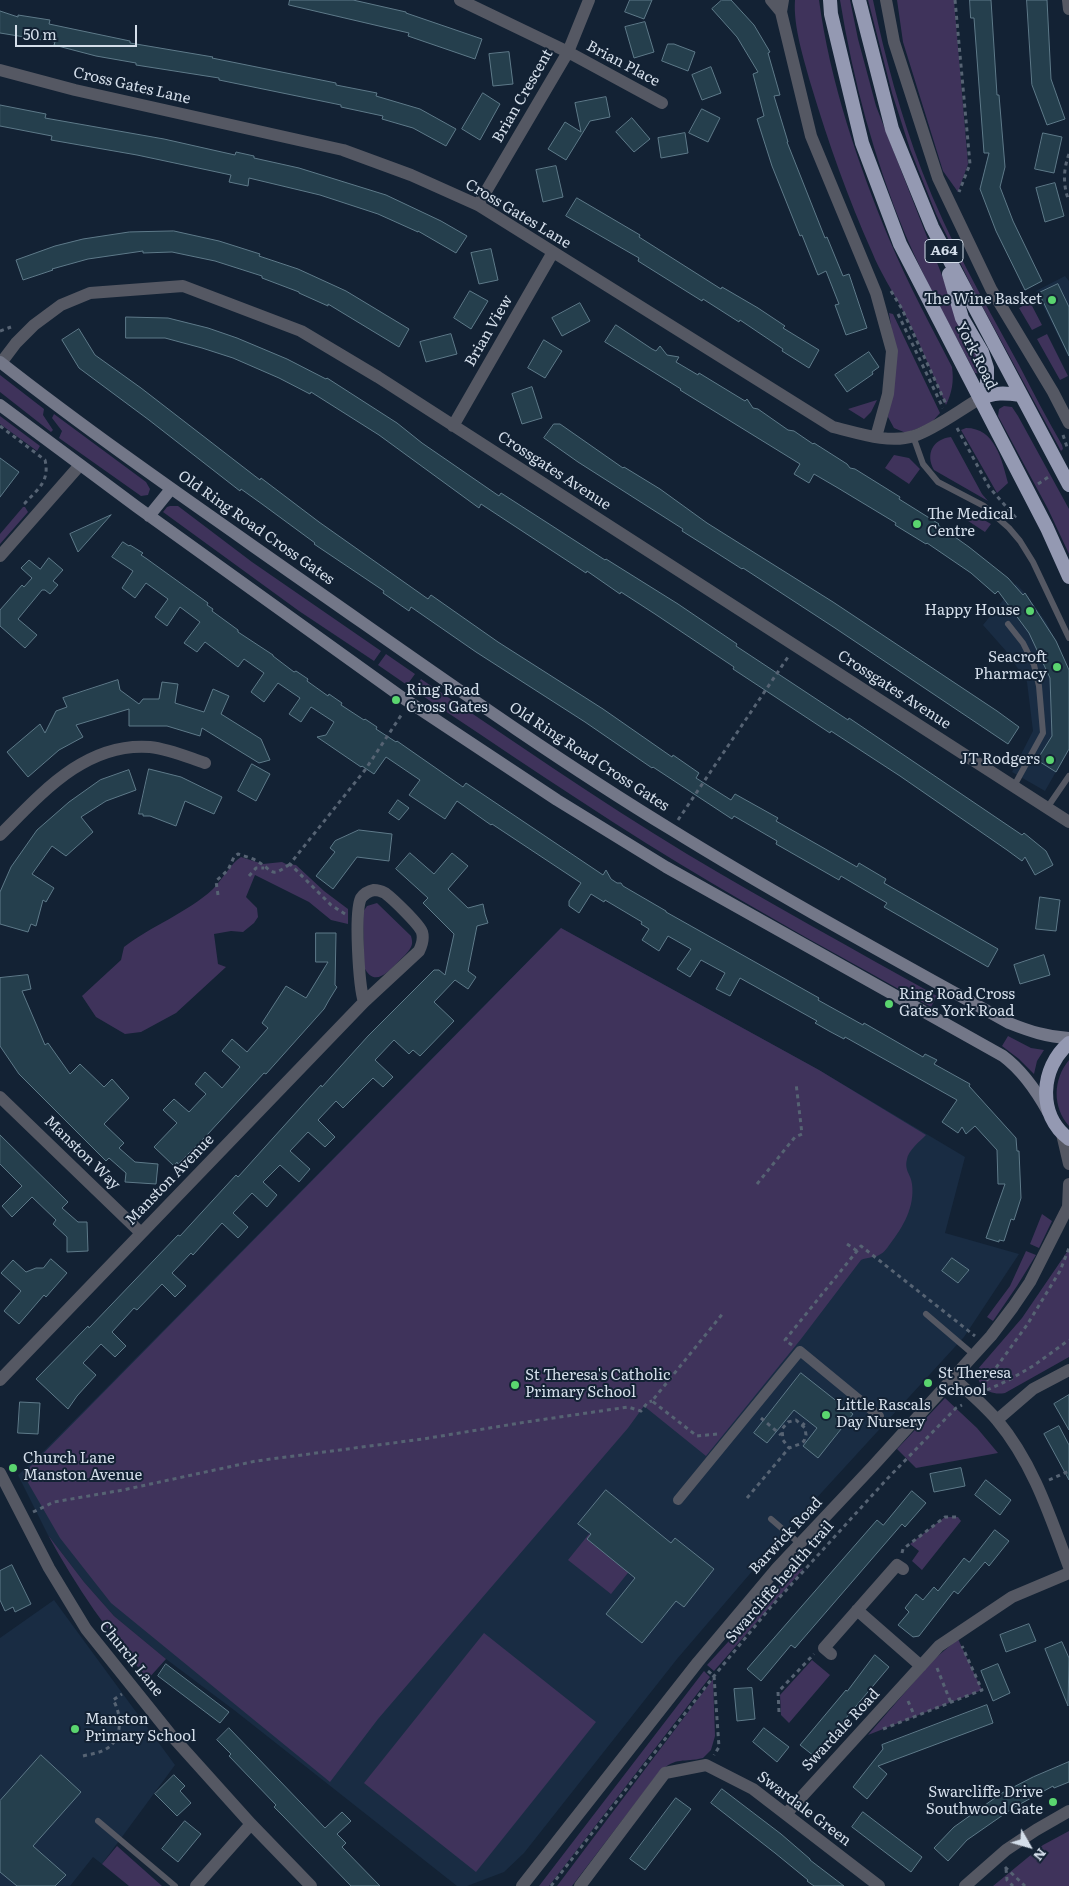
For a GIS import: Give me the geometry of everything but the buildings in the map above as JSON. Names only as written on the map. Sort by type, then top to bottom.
[{"type":"highway","name":"York Road","points":[[830,0],[831,14],[862,143],[900,244],[983,397],[1069,577]]},
{"type":"highway","name":"York Road","points":[[859,0],[892,129],[932,227],[1069,485]]},
{"type":"highway","points":[[940,243],[962,318],[982,352],[987,368],[983,397],[1003,393],[1020,395]]},
{"type":"highway","points":[[1065,1137],[1048,1112],[1046,1084],[1050,1066],[1060,1051],[1069,1043]]},
{"type":"main road","name":"Old Ring Road Cross Gates","points":[[0,362],[170,489],[516,730],[671,830],[832,924],[1009,1023],[1034,1034],[1054,1038],[1069,1038]]},
{"type":"main road","points":[[0,405],[149,516],[410,703],[557,800],[666,867],[1003,1056],[1018,1068],[1038,1094],[1048,1112]]},
{"type":"main road","points":[[149,516],[170,489]]},
{"type":"street","name":"Brian Place","points":[[460,0],[568,52],[662,103]]},
{"type":"street","name":"Brian Crescent","points":[[478,205],[568,52],[589,0]]},
{"type":"street","points":[[771,0],[782,6],[811,136],[876,292],[892,351],[888,394],[876,437]]},
{"type":"street","points":[[886,0],[894,42],[938,178],[991,289],[1053,392],[1069,423]]},
{"type":"street","points":[[1068,0],[1069,9]]},
{"type":"street","name":"Cross Gates Lane","points":[[0,70],[75,90],[343,150],[411,175],[478,205],[833,427],[876,437],[898,438],[913,436],[927,430],[983,397]]},
{"type":"street","name":"Brian View","points":[[453,426],[553,252]]},
{"type":"street","name":"Crossgates Avenue","points":[[0,362],[34,325],[61,305],[90,293],[183,286],[301,331],[453,426],[1069,822]]},
{"type":"street","points":[[0,556],[80,464]]},
{"type":"street","points":[[0,835],[46,788],[70,769],[98,755],[130,747],[150,748],[169,751],[205,763]]},
{"type":"street","name":"Manston Avenue","points":[[0,1380],[364,1002],[419,951],[423,939],[420,928],[387,895],[378,890],[368,892],[361,899],[358,922],[361,993],[364,1002]]},
{"type":"street","name":"Manston Way","points":[[0,1097],[141,1233]]},
{"type":"street","points":[[1065,1137],[1069,1164]]},
{"type":"street","name":"Barwick Road","points":[[522,1886],[698,1662],[777,1568],[984,1344],[1013,1307],[1030,1282],[1068,1206],[1069,1184]]},
{"type":"street","points":[[678,1500],[800,1351],[879,1416]]},
{"type":"street","points":[[997,1420],[1033,1389],[1069,1370]]},
{"type":"street","points":[[953,1378],[997,1420],[1014,1445],[1038,1486],[1069,1567]]},
{"type":"street","name":"Church Lane","points":[[0,1473],[49,1568],[86,1629],[171,1735],[251,1824],[311,1886]]},
{"type":"street","points":[[828,1651],[857,1610],[900,1567]]},
{"type":"street","name":"Swardale Road","points":[[786,1814],[939,1646],[1012,1597],[1069,1573]]},
{"type":"street","points":[[857,1610],[921,1666]]},
{"type":"street","points":[[582,1885],[666,1773],[706,1765]]},
{"type":"street","name":"Swardale Green","points":[[706,1765],[753,1789],[879,1886]]},
{"type":"street","points":[[965,1886],[995,1859],[1036,1830],[1069,1812]]},
{"type":"street","points":[[196,1886],[251,1824]]},
{"type":"lane","points":[[913,436],[923,464],[938,482],[984,506],[1009,528],[1020,541],[1033,562],[1069,638]]},
{"type":"lane","points":[[1008,624],[1022,643],[1034,666],[1039,686],[1043,733],[1014,786]]},
{"type":"lane","points":[[1047,808],[1069,776]]},
{"type":"lane","points":[[926,1314],[974,1355]]},
{"type":"lane","points":[[771,1519],[800,1544]]},
{"type":"lane","points":[[98,1821],[175,1886]]},
{"type":"path","points":[[950,203],[955,201],[970,164],[954,0]]},
{"type":"path","points":[[1069,154],[1064,182],[1069,201]]},
{"type":"path","points":[[887,285],[902,309],[949,416]]},
{"type":"path","points":[[896,311],[961,438],[990,487],[1019,522]]},
{"type":"path","points":[[0,426],[45,460],[47,468],[46,480],[25,503],[37,513]]},
{"type":"path","points":[[1027,491],[1060,469]]},
{"type":"path","points":[[671,830],[795,646]]},
{"type":"path","points":[[218,895],[216,882],[228,870],[238,854],[257,861],[271,873],[278,873],[290,864],[365,770],[410,703]]},
{"type":"path","points":[[290,864],[331,905],[358,922]]},
{"type":"path","points":[[248,876],[256,868],[266,868]]},
{"type":"path","points":[[757,1184],[795,1137],[802,1134],[796,1083]]},
{"type":"path","points":[[847,1244],[857,1252]]},
{"type":"path","points":[[800,1351],[786,1340],[861,1246],[984,1344]]},
{"type":"path","points":[[975,1398],[992,1370],[1027,1325],[1060,1271],[1069,1248]]},
{"type":"path","points":[[22,1517],[54,1502],[106,1493],[256,1461],[424,1439],[628,1407],[641,1411],[648,1402],[652,1401],[724,1312]]},
{"type":"path","name":"Swarcliffe health trail","points":[[551,1886],[714,1676],[770,1608],[887,1479],[956,1408],[1033,1366],[1069,1340]]},
{"type":"path","points":[[652,1401],[697,1436],[718,1434],[725,1426],[733,1432]]},
{"type":"path","points":[[751,1410],[782,1435]]},
{"type":"path","points":[[748,1498],[789,1448],[804,1441],[806,1432],[796,1420],[788,1422],[782,1429],[785,1444],[789,1448]]},
{"type":"path","points":[[802,1426],[806,1420]]},
{"type":"path","points":[[1055,1477],[1069,1471]]},
{"type":"path","points":[[900,1567],[903,1549],[945,1517],[958,1517]]},
{"type":"path","points":[[877,1731],[982,1690],[956,1634]]},
{"type":"path","points":[[779,1712],[778,1692],[814,1653],[828,1651]]},
{"type":"path","points":[[931,1655],[951,1702]]},
{"type":"path","points":[[706,1765],[719,1747],[714,1676]]},
{"type":"path","points":[[83,1756],[108,1748],[119,1734],[120,1721],[113,1700],[132,1687]]},
{"type":"path","points":[[995,1859],[1025,1886]]},
{"type":"path","points":[[1006,1868],[1006,1880],[1012,1886]]},
{"type":"shaded area","points":[[795,0],[819,0],[830,61],[856,153],[904,273],[952,367],[952,387],[946,405],[914,333],[875,259],[847,190],[824,128],[805,65],[797,32]]},
{"type":"shaded area","points":[[840,0],[850,0],[858,39],[876,106],[959,319],[984,367],[981,374],[975,373],[938,304],[913,252],[894,206],[874,148],[858,89]]},
{"type":"shaded area","points":[[868,0],[873,0],[900,108],[932,196],[967,270],[1062,445],[1063,449],[1061,451],[974,291],[936,214],[910,149],[892,93]]},
{"type":"shaded area","points":[[897,0],[954,0],[968,164],[958,192],[943,171],[903,42]]},
{"type":"shaded area","points":[[1065,276],[1069,281],[1069,358],[1036,291]]},
{"type":"shaded area","points":[[1030,302],[1042,325],[1032,330],[1019,308]]},
{"type":"shaded area","points":[[889,313],[893,314],[940,413],[931,423],[906,433],[894,428],[888,417],[895,350]]},
{"type":"shaded area","points":[[1047,334],[1068,376],[1060,380],[1037,339]]},
{"type":"shaded area","points":[[0,375],[44,409],[43,415],[53,430],[51,432],[0,392]]},
{"type":"shaded area","points":[[877,400],[871,412],[864,419],[848,409]]},
{"type":"shaded area","points":[[1004,406],[1012,407],[1018,416],[1069,509],[1069,554],[1048,509],[998,416],[999,409]]},
{"type":"shaded area","points":[[54,414],[146,482],[150,489],[148,495],[141,496],[59,438],[62,431],[52,418]]},
{"type":"shaded area","points":[[0,416],[40,446],[37,451],[0,424]]},
{"type":"shaded area","points":[[966,428],[976,429],[984,433],[1000,455],[1008,483],[997,493],[961,430]]},
{"type":"shaded area","points":[[951,437],[982,494],[988,501],[934,470],[930,458],[932,448],[939,441]]},
{"type":"shaded area","points":[[894,455],[909,458],[920,469],[909,484],[885,468]]},
{"type":"shaded area","points":[[170,506],[178,506],[252,562],[381,651],[374,661],[299,611],[163,512]]},
{"type":"shaded area","points":[[23,507],[28,512],[0,544],[0,534]]},
{"type":"shaded area","points":[[967,510],[991,524],[985,532],[962,517]]},
{"type":"shaded area","points":[[1016,584],[1046,622],[1069,670],[1069,749],[1045,791],[1012,772],[1033,731],[1027,682],[1006,651],[983,625]]},
{"type":"shaded area","points":[[386,654],[415,674],[407,685],[378,665]]},
{"type":"shaded area","points":[[421,679],[586,790],[687,854],[937,996],[931,1007],[742,901],[546,779],[414,690]]},
{"type":"shaded area","points":[[241,857],[263,864],[282,862],[296,865],[324,891],[348,909],[348,924],[331,920],[309,902],[255,875],[246,897],[257,908],[258,917],[243,932],[231,931],[214,934],[218,964],[226,967],[176,1013],[141,1032],[125,1034],[96,1017],[82,996],[121,960],[124,947],[203,898]]},
{"type":"shaded area","points":[[377,903],[411,936],[412,943],[408,951],[394,966],[385,974],[377,977],[368,973],[364,967],[363,912],[367,906]]},
{"type":"shaded area","name":"St Theresa's Catholic Primary School","points":[[561,928],[819,1070],[965,1157],[945,1233],[1019,1254],[964,1337],[790,1527],[677,1659],[524,1853],[504,1872],[467,1886],[457,1886],[234,1710],[166,1659],[114,1616],[84,1582],[48,1535],[18,1475],[39,1456]]},
{"type":"shaded area","name":"St Theresa's Catholic Primary School","points":[[561,928],[819,1070],[926,1135],[912,1149],[907,1159],[906,1167],[912,1184],[910,1209],[887,1249],[877,1256],[861,1260],[801,1339],[706,1456],[644,1406],[628,1428],[378,1719],[330,1782],[111,1603],[60,1538],[23,1474]]},
{"type":"shaded area","points":[[1008,1036],[1031,1048],[1044,1050],[1037,1061],[1034,1074],[1002,1046]]},
{"type":"shaded area","points":[[1069,1060],[1069,1126],[1063,1118],[1057,1102],[1057,1084]]},
{"type":"shaded area","points":[[1042,1214],[1052,1221],[1039,1248],[1030,1244]]},
{"type":"shaded area","points":[[1069,1249],[1069,1357],[1005,1393],[993,1393],[985,1389],[979,1381],[977,1370],[1022,1318]]},
{"type":"shaded area","points":[[1026,1251],[1036,1255],[993,1321],[987,1317],[1010,1286]]},
{"type":"shaded area","points":[[945,1398],[977,1428],[998,1453],[916,1468],[897,1449]]},
{"type":"shaded area","points":[[945,1517],[958,1517],[961,1521],[922,1570],[912,1561],[919,1551],[910,1544]]},
{"type":"shaded area","points":[[589,1534],[631,1569],[611,1594],[568,1560]]},
{"type":"shaded area","points":[[48,1535],[84,1582],[114,1616],[166,1659],[148,1679],[94,1610]]},
{"type":"shaded area","points":[[804,1568],[714,1671],[707,1665],[792,1572]]},
{"type":"shaded area","name":"Manston Primary School","points":[[54,1600],[175,1765],[102,1864],[93,1857],[70,1886],[0,1886],[0,1638]]},
{"type":"shaded area","points":[[484,1633],[596,1722],[476,1872],[364,1783]]},
{"type":"shaded area","points":[[958,1639],[982,1690],[868,1735],[933,1660]]},
{"type":"shaded area","points":[[812,1660],[830,1675],[789,1723],[781,1715],[780,1695]]},
{"type":"shaded area","points":[[704,1671],[710,1677],[549,1886],[539,1886]]},
{"type":"shaded area","points":[[713,1679],[715,1736],[711,1750],[703,1758],[676,1762],[659,1772],[572,1886],[557,1886]]},
{"type":"shaded area","points":[[1069,1831],[1069,1886],[993,1886],[1043,1845]]},
{"type":"shaded area","points":[[117,1846],[162,1886],[129,1886],[102,1864]]},
{"type":"place","name":"The Wine Basket","points":[[1052,300]]},
{"type":"place","name":"The Medical Centre","points":[[917,524]]},
{"type":"place","name":"Happy House","points":[[1030,611]]},
{"type":"place","name":"Seacroft Pharmacy","points":[[1057,667]]},
{"type":"place","name":"Ring Road Cross Gates","points":[[396,700]]},
{"type":"place","name":"JT Rodgers","points":[[1050,760]]},
{"type":"place","name":"Ring Road Cross Gates York Road","points":[[889,1004]]},
{"type":"place","name":"St Theresa School","points":[[928,1383]]},
{"type":"place","name":"St Theresa's Catholic Primary School","points":[[515,1385]]},
{"type":"place","name":"Little Rascals Day Nursery","points":[[826,1415]]},
{"type":"place","name":"Church Lane Manston Avenue","points":[[13,1468]]},
{"type":"place","name":"Manston Primary School","points":[[75,1729]]},
{"type":"place","name":"Swarcliffe Drive Southwood Gate","points":[[1053,1802]]}]
